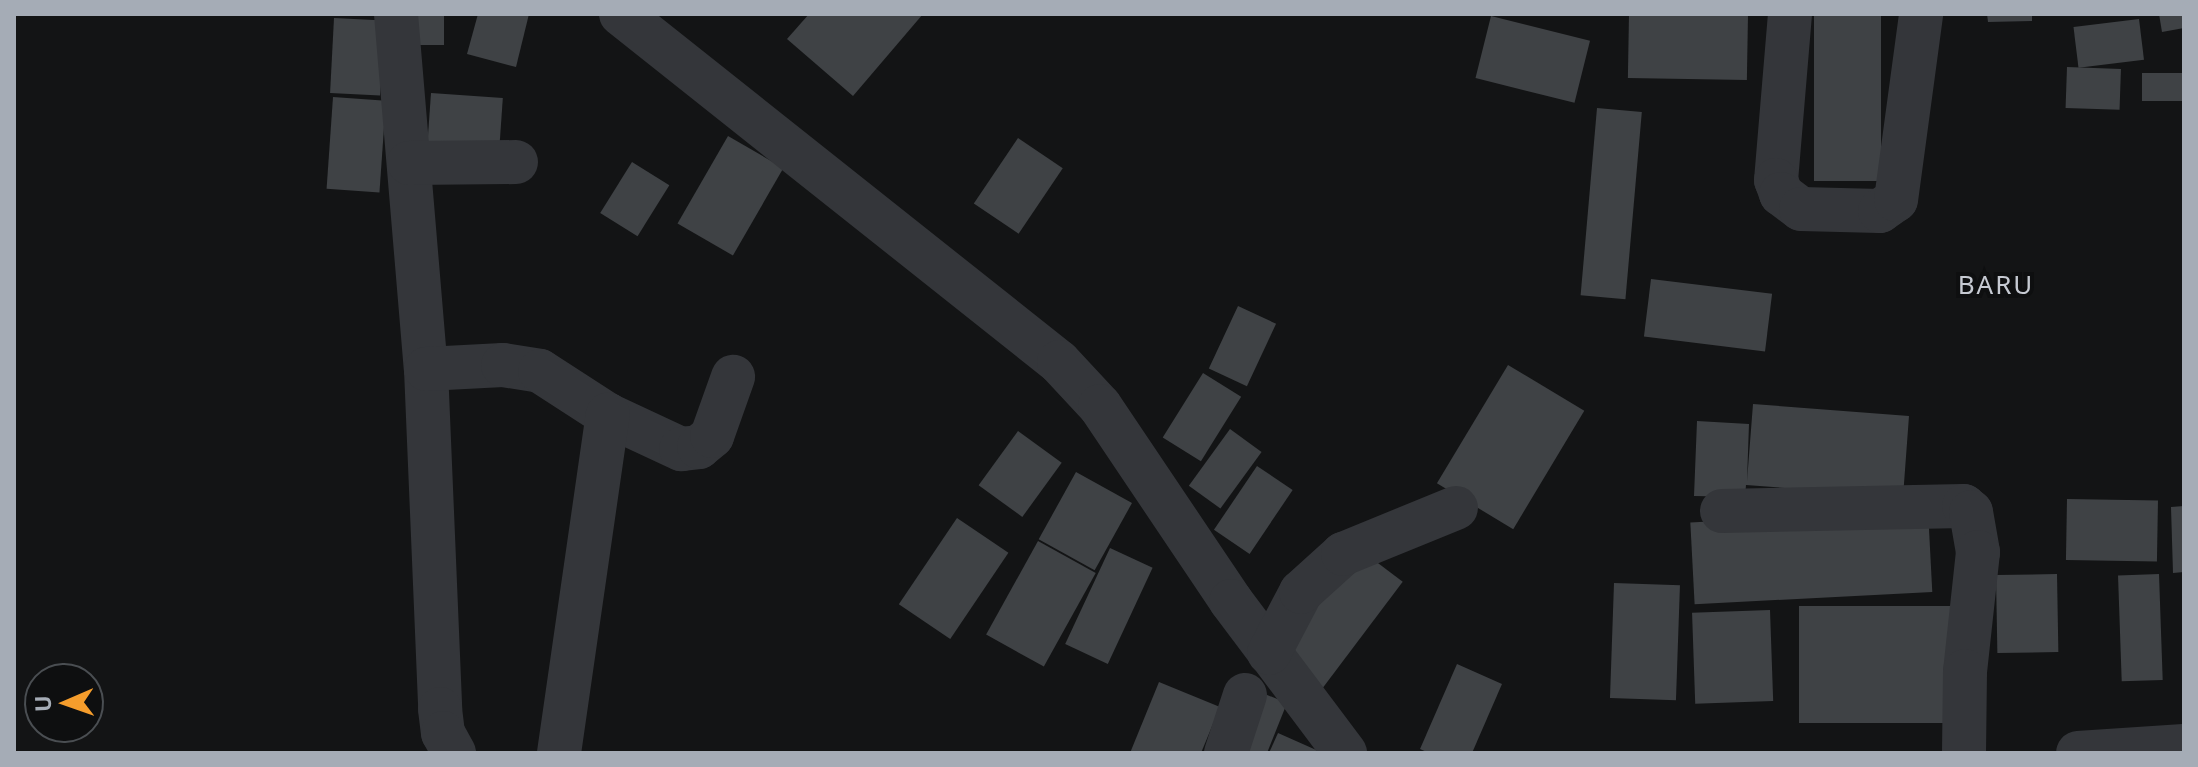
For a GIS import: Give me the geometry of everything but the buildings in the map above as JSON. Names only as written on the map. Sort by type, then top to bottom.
[{"type":"street","points":[[396,14],[426,369],[440,709],[443,733],[454,753]]},
{"type":"street","points":[[621,14],[1059,362],[1100,406],[1269,653],[1345,753]]},
{"type":"street","points":[[1790,14],[1776,180],[1781,194],[1801,209],[1880,211],[1896,200],[1921,14]]},
{"type":"street","points":[[409,163],[516,162]]},
{"type":"street","points":[[426,369],[529,368],[608,415],[681,449],[699,447],[712,436],[733,377]]},
{"type":"street","points":[[559,753],[608,415]]},
{"type":"street","points":[[1722,511],[1964,506],[1971,512],[1978,552],[1965,671],[1964,753]]},
{"type":"street","points":[[1269,653],[1301,592],[1343,554],[1456,508]]},
{"type":"street","points":[[1226,753],[1245,695]]},
{"type":"street","points":[[2078,753],[2184,746]]},
{"type":"district","name":"BARU","points":[[1996,285]]}]
